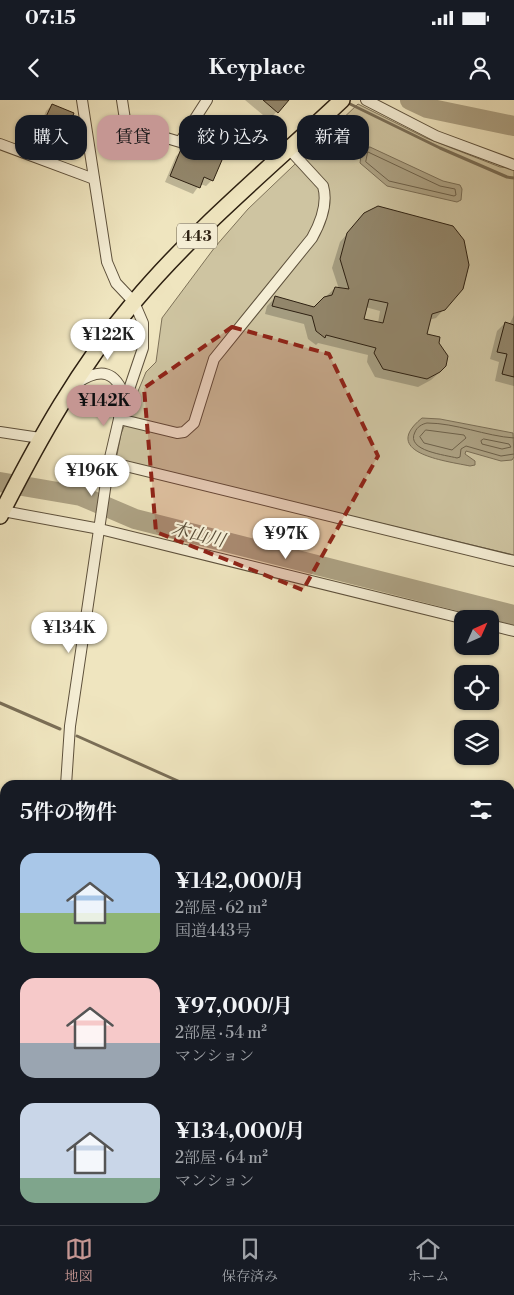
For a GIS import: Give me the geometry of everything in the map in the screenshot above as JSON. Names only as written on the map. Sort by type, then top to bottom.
[{"type":"highway","name":"443","points":[[1,514],[38,442],[73,386],[134,302],[216,217],[341,101]]},
{"type":"street","points":[[66,780],[70,726],[109,466],[125,398],[144,348],[143,323],[134,302],[116,282],[107,262],[82,100]]},
{"type":"street","points":[[122,100],[126,126],[180,142],[207,100]]},
{"type":"street","points":[[366,100],[436,136],[514,165]]},
{"type":"street","points":[[0,144],[94,180]]},
{"type":"street","points":[[119,419],[177,433],[190,429],[194,423],[214,359],[312,238],[321,217],[325,193],[323,186],[289,149]]},
{"type":"street","points":[[73,386],[86,377],[98,373],[106,374],[116,379],[125,398]]},
{"type":"street","points":[[0,432],[38,442]]},
{"type":"street","points":[[109,466],[514,562]]},
{"type":"street","points":[[1,514],[100,529],[454,616]]},
{"type":"street","points":[[499,627],[514,631]]},
{"type":"highlighted area","points":[[232,327],[329,354],[378,456],[303,590],[156,532],[144,388]]},
{"type":"shaded area","points":[[358,104],[426,138],[500,167],[514,168],[514,555],[116,460],[121,434],[131,408],[146,372],[156,362],[162,318],[215,247],[248,209],[299,160],[369,160],[369,115],[346,115]]},
{"type":"water","points":[[369,147],[443,181],[460,185],[462,189],[461,200],[457,202],[387,186],[360,163],[360,160],[369,160]]},
{"type":"water","points":[[422,418],[440,419],[513,433],[514,457],[512,460],[501,461],[466,451],[465,454],[475,461],[475,465],[470,466],[433,458],[421,453],[412,447],[408,440],[411,430]]},
{"type":"building","points":[[263,100],[289,100],[278,113]]},
{"type":"building","points":[[52,104],[74,113],[73,115],[47,115]]},
{"type":"building","points":[[179,154],[179,160],[222,160],[213,181],[204,177],[200,188],[170,176]]},
{"type":"building","points":[[378,206],[453,226],[464,240],[469,265],[463,289],[445,310],[432,314],[427,334],[440,337],[439,343],[448,356],[446,366],[440,372],[427,379],[383,369],[374,353],[376,348],[326,335],[325,338],[316,331],[312,316],[272,306],[275,296],[314,307],[324,297],[332,295],[335,287],[349,289],[340,259],[347,233],[364,213]],"holes":[[[369,299],[388,303],[383,323],[364,319]]]},
{"type":"building","points":[[505,322],[514,325],[514,377],[502,374],[507,354],[497,352]]},
{"type":"waterway","points":[[410,100],[427,108],[514,126]]},
{"type":"waterway","points":[[346,102],[440,148],[507,177],[514,178]]},
{"type":"waterway","name":"木山川","points":[[0,482],[81,496],[135,519],[514,615]]},
{"type":"waterway","points":[[0,703],[60,729]]},
{"type":"waterway","points":[[77,736],[176,780]]}]
